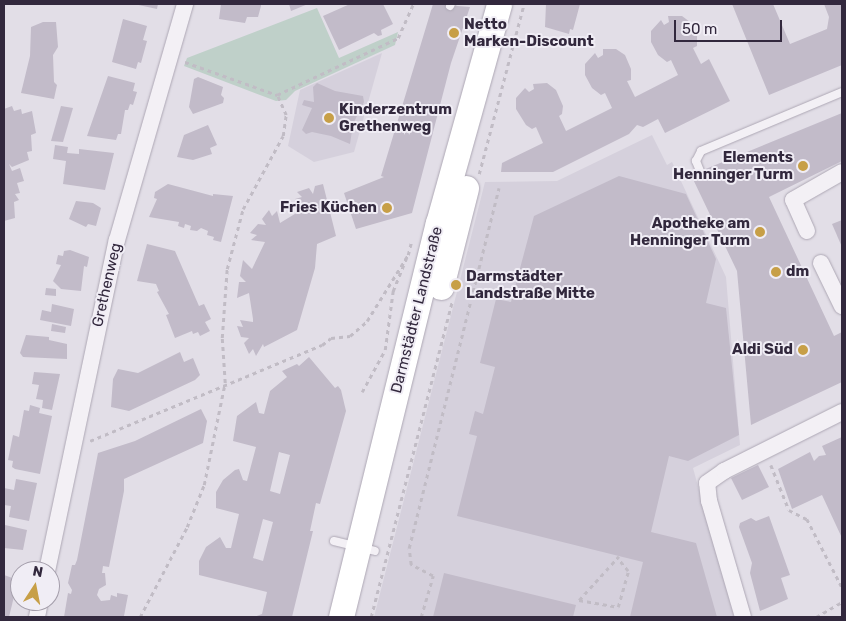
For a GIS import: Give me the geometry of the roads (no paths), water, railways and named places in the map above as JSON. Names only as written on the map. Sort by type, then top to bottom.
[{"type":"main road","name":"Darmstädter Landstraße","points":[[359,617],[367,550],[438,223],[499,4]]},
{"type":"main road","name":"Darmstädter Landstraße","points":[[341,617],[367,550],[513,4]]},
{"type":"street","name":"Grethenweg","points":[[49,561],[117,240],[171,60],[185,4]]},
{"type":"street","points":[[807,231],[793,200],[842,172]]},
{"type":"street","points":[[822,263],[842,306]]},
{"type":"street","points":[[743,617],[706,486],[715,476],[842,412]]},
{"type":"lane","points":[[700,171],[696,162],[700,151],[842,92]]},
{"type":"lane","points":[[334,541],[367,550]]},
{"type":"place","name":"Netto Marken-Discount","points":[[454,33]]},
{"type":"place","name":"Kinderzentrum Grethenweg","points":[[329,118]]},
{"type":"place","name":"Elements Henninger Turm","points":[[803,166]]},
{"type":"place","name":"Fries Küchen","points":[[387,208]]},
{"type":"place","name":"Apotheke am Henninger Turm","points":[[760,232]]},
{"type":"place","name":"dm","points":[[776,272]]},
{"type":"place","name":"Darmstädter Landstraße Mitte","points":[[456,285]]},
{"type":"place","name":"Aldi Süd","points":[[803,350]]}]
